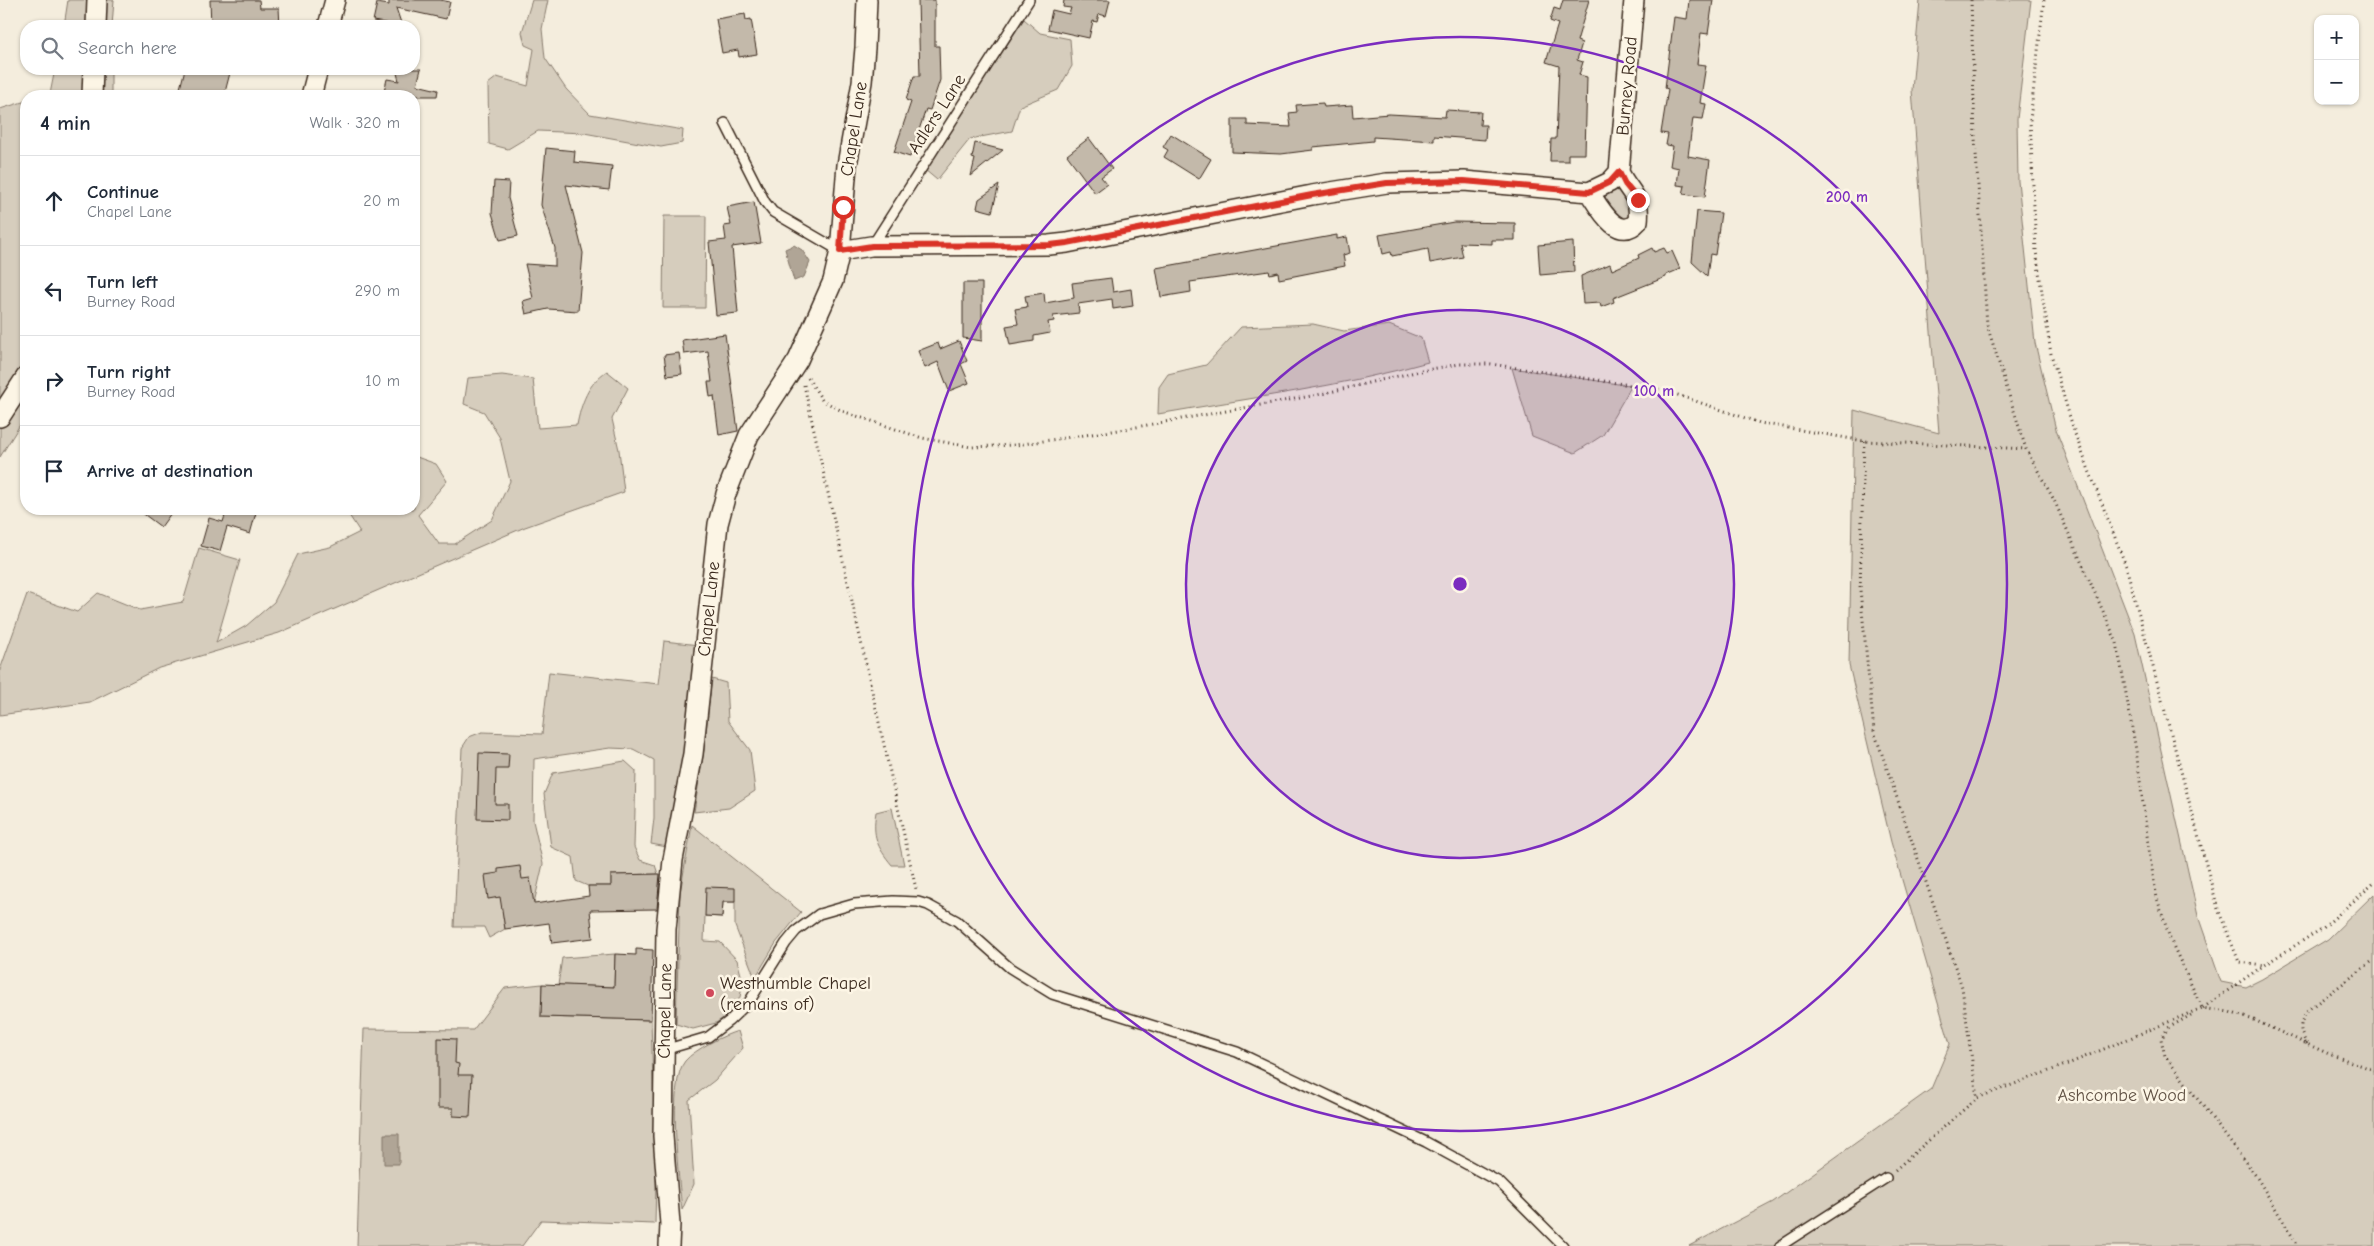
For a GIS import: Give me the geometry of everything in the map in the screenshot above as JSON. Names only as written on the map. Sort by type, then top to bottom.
[{"type":"street","points":[[96,20],[97,0]]},
{"type":"street","points":[[330,20],[335,0]]},
{"type":"street","name":"Chapel Lane","points":[[669,1246],[670,1224],[663,1136],[666,929],[673,860],[693,754],[718,524],[726,494],[749,435],[798,360],[833,281],[840,251],[847,165],[864,57],[867,0]]},
{"type":"street","name":"Burney Road","points":[[1619,172],[1634,0]]},
{"type":"street","points":[[92,90],[93,75]]},
{"type":"street","points":[[312,90],[316,75]]},
{"type":"street","points":[[840,251],[872,246],[1058,244],[1387,183],[1464,181],[1589,192],[1610,182],[1619,172],[1625,184],[1638,200],[1638,220],[1633,226],[1618,228],[1589,192]]},
{"type":"street","points":[[0,417],[20,386]]},
{"type":"lane","name":"Adlers Lane","points":[[872,246],[1029,0]]},
{"type":"lane","points":[[725,123],[765,202],[773,212],[840,251]]},
{"type":"lane","points":[[664,1050],[708,1037],[729,1021],[749,1002],[786,942],[802,926],[819,914],[854,904],[893,901],[918,902],[928,905],[957,921],[1010,968],[1052,994],[1237,1052],[1426,1142],[1499,1182],[1563,1246]]},
{"type":"lane","points":[[1780,1246],[1886,1178]]},
{"type":"path","points":[[1971,0],[1975,138],[1986,325],[2026,450],[2054,500],[2117,642],[2136,750],[2157,898],[2170,939],[2202,1008]]},
{"type":"path","points":[[2044,0],[2030,120],[2036,251],[2051,354],[2075,434],[2126,566],[2218,909],[2239,962],[2264,965]]},
{"type":"path","points":[[798,360],[822,400],[842,411],[922,438],[972,447],[1016,445],[1119,430],[1316,396],[1459,364],[1491,364],[1663,390],[1760,423],[1864,441],[2026,450]]},
{"type":"path","points":[[798,360],[918,902]]},
{"type":"path","points":[[1864,441],[1860,590],[1874,731],[1962,987],[1977,1098]]},
{"type":"path","points":[[2298,1246],[2256,1176],[2165,1056],[2161,1039],[2168,1028],[2202,1008],[2264,965],[2323,928],[2374,883]]},
{"type":"path","points":[[2307,1045],[2300,1033],[2301,1020],[2308,1009],[2374,960]]},
{"type":"path","points":[[1886,1178],[1977,1098],[2068,1064],[2202,1008],[2229,1012],[2254,1020],[2307,1045],[2374,1070]]},
{"type":"green space","points":[[68,0],[114,0],[112,20],[65,20]]},
{"type":"green space","points":[[532,0],[548,0],[542,29],[545,58],[566,89],[590,114],[683,130],[682,143],[661,147],[584,133],[538,131],[508,149],[489,144],[488,84],[497,77],[528,86],[534,49],[525,45],[522,32]]},
{"type":"green space","name":"Ashcombe Wood","points":[[1920,0],[2031,0],[2017,119],[2018,181],[2035,343],[2056,430],[2135,634],[2198,916],[2221,982],[2246,987],[2262,979],[2328,939],[2374,894],[2374,1246],[1689,1246],[1773,1202],[1931,1089],[1950,1044],[1891,842],[1849,665],[1854,410],[1939,433],[1912,90]]},
{"type":"green space","points":[[1024,19],[1040,33],[1070,39],[1072,66],[1058,90],[1020,106],[1012,131],[970,139],[937,180],[925,170]]},
{"type":"green space","points":[[54,75],[111,75],[111,90],[51,90]]},
{"type":"green space","points":[[20,103],[20,425],[0,457],[0,109]]},
{"type":"green space","points":[[1622,190],[1632,205],[1631,214],[1624,220],[1610,210],[1606,203],[1605,195],[1611,191]]},
{"type":"green space","points":[[664,216],[706,216],[705,308],[663,308]]},
{"type":"green space","points":[[1313,324],[1344,331],[1389,325],[1421,338],[1428,362],[1328,385],[1158,414],[1159,387],[1168,374],[1206,365],[1241,327]]},
{"type":"green space","points":[[1512,368],[1632,385],[1603,435],[1575,453],[1532,436]]},
{"type":"green space","points":[[607,371],[628,388],[612,419],[619,450],[624,492],[525,527],[279,633],[159,668],[90,702],[0,715],[0,670],[27,594],[77,612],[98,593],[140,610],[183,602],[199,548],[240,560],[216,643],[246,626],[274,602],[298,554],[330,547],[360,532],[349,515],[418,515],[439,544],[455,544],[492,520],[510,481],[500,438],[484,412],[464,404],[468,378],[502,375],[533,379],[538,428],[577,425],[586,395],[600,376]]},
{"type":"green space","points":[[420,458],[436,464],[447,481],[420,513]]},
{"type":"green space","points":[[664,641],[699,645],[686,750],[667,847],[651,844],[654,818],[654,760],[633,749],[610,748],[534,759],[533,821],[543,864],[534,903],[502,907],[505,929],[489,938],[484,927],[454,927],[462,748],[469,737],[482,732],[542,734],[549,672],[659,684]]},
{"type":"green space","points":[[712,679],[726,683],[728,721],[750,750],[755,791],[729,808],[694,812],[704,750]]},
{"type":"green space","points":[[625,761],[636,771],[634,847],[640,860],[655,865],[658,874],[611,875],[611,886],[588,886],[576,881],[573,857],[551,847],[544,794],[553,773]]},
{"type":"green space","points":[[892,808],[904,865],[892,865],[879,847],[875,835],[876,812]]},
{"type":"green space","points":[[692,825],[801,912],[776,943],[755,978],[735,926],[735,902],[723,902],[722,917],[705,916],[704,941],[720,942],[737,960],[743,982],[740,997],[732,1012],[716,1023],[693,1029],[676,1024],[680,893]]},
{"type":"green space","points":[[615,954],[614,987],[558,985],[562,958]]},
{"type":"green space","points":[[542,984],[541,1017],[651,1020],[656,1181],[655,1224],[541,1220],[522,1246],[357,1246],[364,1029],[473,1030],[505,988]]},
{"type":"green space","points":[[738,1031],[743,1048],[715,1080],[689,1100],[694,1184],[682,1210],[675,1110],[680,1072],[685,1061],[702,1047]]},
{"type":"shaded area","points":[[794,245],[802,250],[810,262],[804,277],[794,281],[785,249]]},
{"type":"shaded area","points":[[384,1134],[399,1134],[399,1164],[384,1164]]},
{"type":"building","points":[[210,0],[259,0],[260,8],[279,8],[280,20],[211,20]]},
{"type":"building","points":[[389,0],[440,0],[450,2],[446,19],[396,8],[400,20],[373,20],[377,3],[389,5]]},
{"type":"building","points":[[918,0],[935,0],[935,46],[939,46],[940,80],[930,110],[926,109],[910,157],[894,152],[911,102],[906,100],[914,76],[920,76]]},
{"type":"building","points":[[1064,0],[1110,0],[1106,16],[1099,14],[1097,22],[1093,21],[1089,38],[1048,29],[1052,10],[1069,14],[1071,8],[1063,7]]},
{"type":"building","points":[[1563,0],[1589,0],[1577,41],[1582,43],[1577,60],[1583,62],[1579,75],[1587,77],[1585,154],[1568,154],[1568,161],[1550,161],[1551,139],[1556,139],[1559,66],[1546,62],[1558,24],[1550,21],[1554,8],[1560,10]]},
{"type":"building","points":[[1689,0],[1713,0],[1708,34],[1701,33],[1697,64],[1706,65],[1700,103],[1706,104],[1703,119],[1693,118],[1688,156],[1710,160],[1705,197],[1683,194],[1685,186],[1677,185],[1679,168],[1670,166],[1673,146],[1666,145],[1668,134],[1661,133],[1668,89],[1665,88],[1674,17],[1687,19]]},
{"type":"building","points":[[745,14],[746,20],[751,19],[757,54],[739,57],[738,50],[722,53],[716,19]]},
{"type":"building","points":[[183,75],[229,75],[226,90],[180,90]]},
{"type":"building","points":[[398,75],[420,75],[417,85],[438,90],[437,96],[420,96],[420,90],[384,90],[387,79],[399,81]]},
{"type":"building","points":[[1323,103],[1324,107],[1352,105],[1353,117],[1389,114],[1445,117],[1446,110],[1481,112],[1480,125],[1486,125],[1485,140],[1434,136],[1434,141],[1373,137],[1373,141],[1313,147],[1313,150],[1281,154],[1232,152],[1232,119],[1247,119],[1247,125],[1291,127],[1289,113],[1297,112],[1296,105]]},
{"type":"building","points":[[1171,134],[1211,159],[1199,179],[1164,157],[1168,150],[1163,147]]},
{"type":"building","points":[[1089,138],[1112,169],[1101,177],[1107,184],[1095,193],[1067,155]]},
{"type":"building","points":[[975,143],[1003,150],[971,176],[975,159],[972,158]]},
{"type":"building","points":[[546,148],[575,151],[574,162],[612,166],[609,190],[566,185],[583,253],[578,311],[548,309],[526,314],[523,301],[533,298],[525,264],[555,266],[555,248],[541,205]]},
{"type":"building","points":[[494,181],[509,182],[508,198],[518,236],[500,240],[492,213]]},
{"type":"building","points":[[999,185],[992,212],[977,208],[979,199]]},
{"type":"building","points":[[754,202],[761,243],[732,247],[738,313],[716,315],[709,242],[726,240],[724,226],[731,225],[727,207]]},
{"type":"building","points":[[1697,211],[1721,213],[1715,255],[1710,254],[1707,276],[1692,262]]},
{"type":"building","points":[[1454,222],[1515,223],[1515,240],[1492,240],[1492,244],[1460,243],[1463,257],[1430,263],[1428,249],[1392,256],[1391,252],[1383,254],[1379,235]]},
{"type":"building","points":[[1337,235],[1337,239],[1347,237],[1350,253],[1343,255],[1345,266],[1279,279],[1278,272],[1270,274],[1269,271],[1190,282],[1191,292],[1161,297],[1156,268]]},
{"type":"building","points":[[1573,242],[1574,272],[1540,275],[1538,245]]},
{"type":"building","points":[[1652,248],[1654,252],[1664,248],[1667,253],[1672,251],[1680,269],[1666,275],[1666,277],[1613,298],[1614,302],[1601,307],[1600,303],[1583,304],[1581,276],[1610,264],[1612,270],[1639,258],[1638,255]]},
{"type":"building","points":[[1111,278],[1113,292],[1131,289],[1133,306],[1113,309],[1112,299],[1078,304],[1079,313],[1053,316],[1054,321],[1048,322],[1050,333],[1034,336],[1034,341],[1010,345],[1006,326],[1018,324],[1015,309],[1027,307],[1025,296],[1044,293],[1045,303],[1074,298],[1072,283]]},
{"type":"building","points":[[963,283],[982,283],[982,341],[963,338]]},
{"type":"building","points":[[725,334],[738,431],[719,435],[714,396],[710,397],[708,382],[712,382],[708,351],[684,354],[682,340]]},
{"type":"building","points":[[959,341],[967,361],[961,364],[969,383],[949,391],[938,362],[925,368],[918,351],[938,343],[940,349]]},
{"type":"building","points":[[679,353],[682,374],[667,376],[664,355]]},
{"type":"building","points":[[145,515],[170,515],[161,527]]},
{"type":"building","points":[[225,515],[255,515],[250,534],[227,527],[220,551],[201,546],[209,518],[223,522]]},
{"type":"building","points":[[479,753],[509,754],[508,769],[496,769],[495,804],[508,804],[508,820],[477,819]]},
{"type":"building","points":[[520,866],[522,879],[530,878],[534,904],[589,896],[588,886],[611,886],[611,875],[660,874],[657,909],[590,910],[593,938],[552,943],[549,923],[505,929],[500,897],[488,899],[485,875],[498,873],[498,869]]},
{"type":"building","points":[[706,887],[735,888],[735,902],[723,902],[722,917],[705,916]]},
{"type":"building","points":[[636,949],[653,950],[651,1020],[541,1017],[542,984],[614,987],[615,954],[636,955]]},
{"type":"building","points":[[438,1038],[456,1039],[455,1063],[459,1064],[458,1075],[472,1075],[470,1117],[453,1116],[453,1108],[438,1108]]},
{"type":"place","name":"Westhumble Chapel (remains of)","points":[[710,993]]},
{"type":"route","points":[[843,207],[840,251],[872,246],[1050,245],[1067,243],[1312,195],[1387,183],[1464,181],[1589,192],[1610,182],[1619,172],[1625,184],[1638,200]]}]
